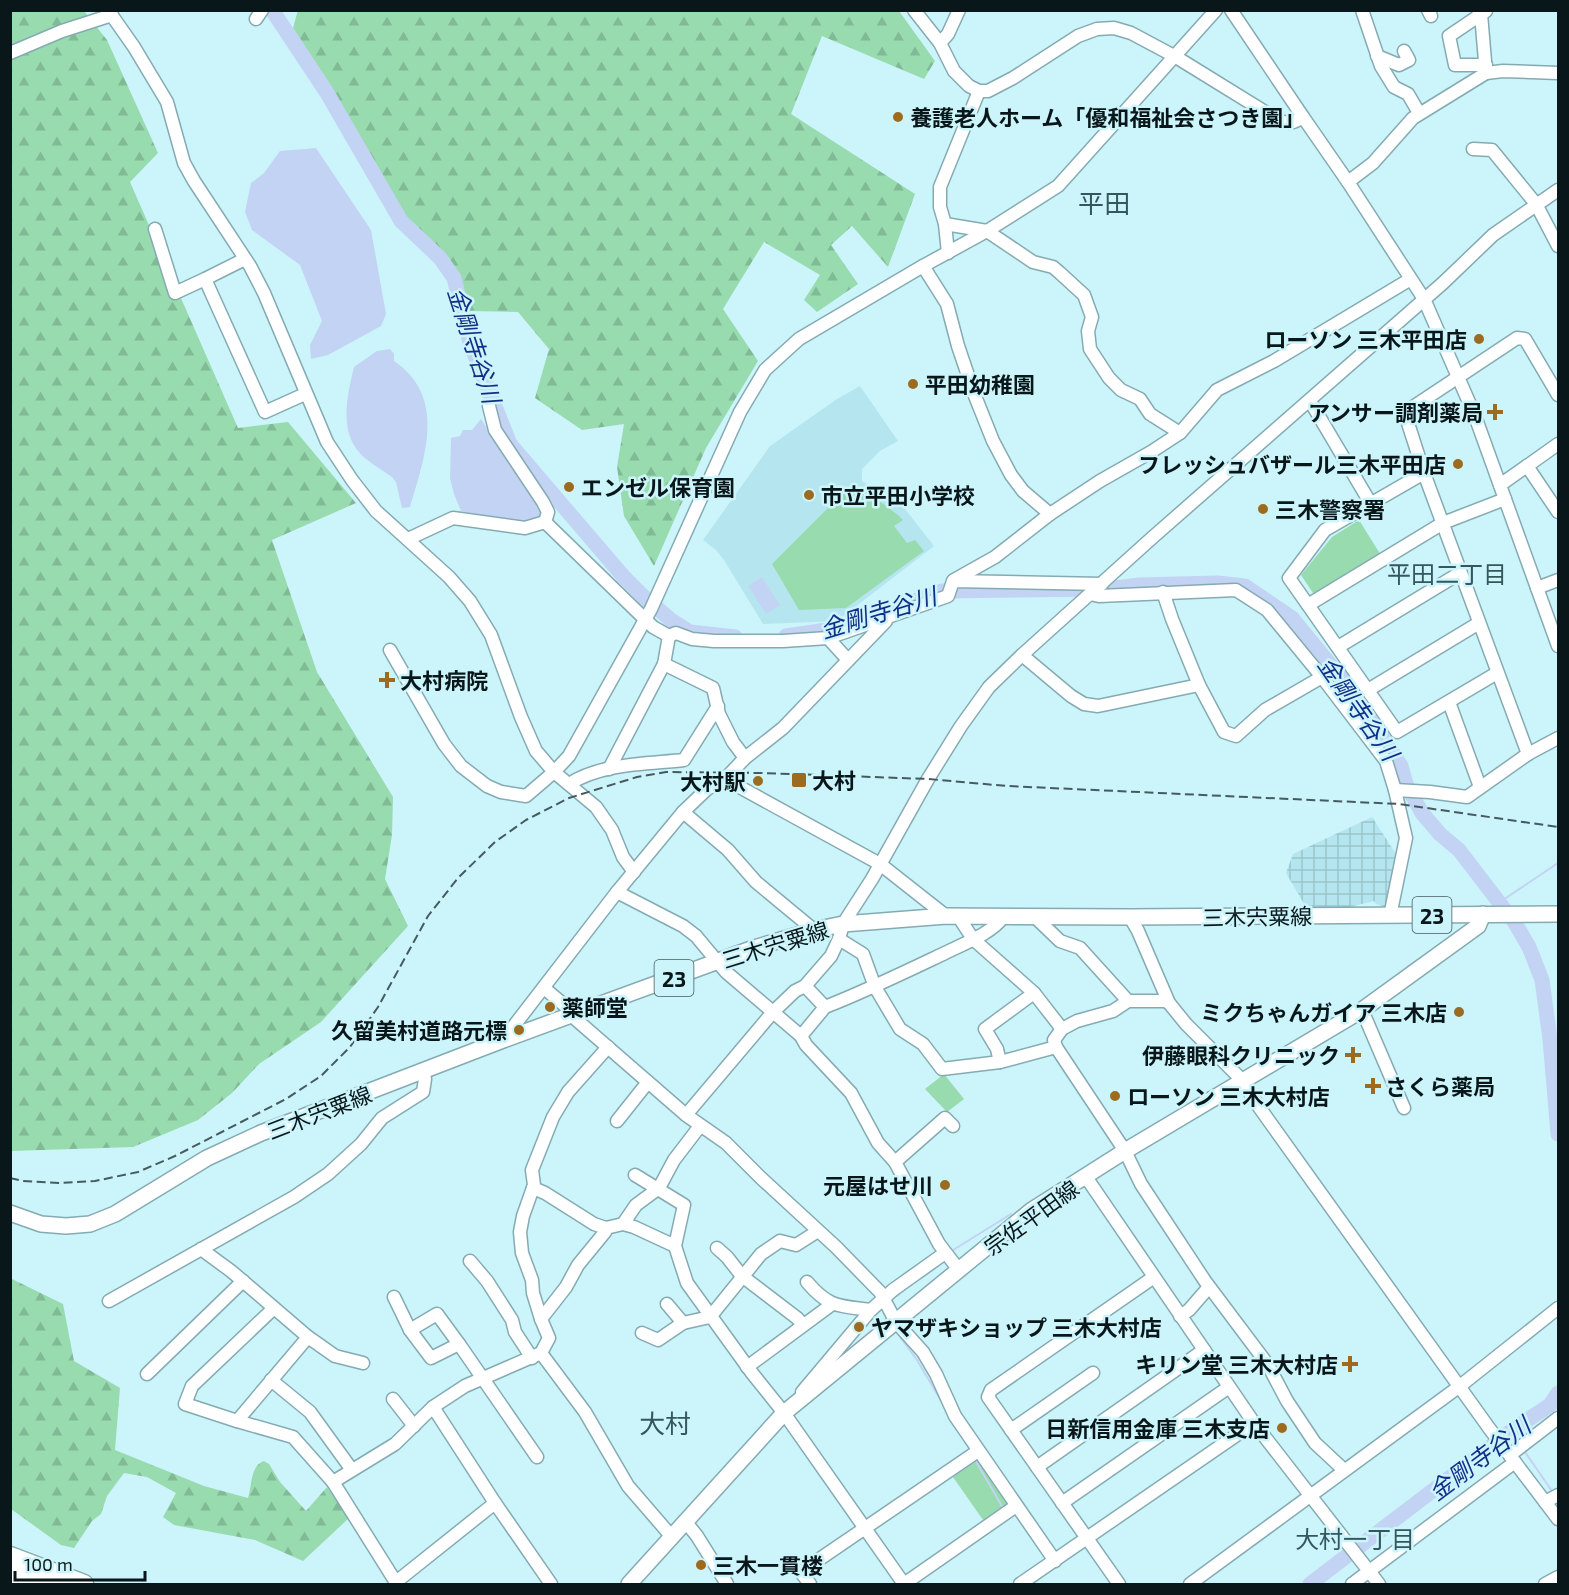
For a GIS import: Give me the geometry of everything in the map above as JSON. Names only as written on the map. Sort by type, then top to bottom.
[{"type":"highway","points":[[10,1556],[84,1584]]},
{"type":"highway","points":[[10,1574],[56,1584]]},
{"type":"main road","name":"宗佐平田線","points":[[629,1584],[784,1413],[1032,1210],[1242,1080],[1362,1010],[1478,926],[1486,914]]},
{"type":"main road","name":"三木宍粟線","points":[[10,1214],[41,1224],[66,1226],[90,1224],[115,1214],[234,1144],[503,1040],[574,1016],[751,949],[814,930],[843,924],[952,916],[1558,914]]},
{"type":"street","points":[[914,10],[940,44],[954,71],[969,86],[979,91],[988,91],[1013,78],[1078,36],[1097,29],[1114,28],[1131,33],[1176,57],[1286,124],[1303,117]]},
{"type":"street","points":[[940,44],[948,34],[958,10]]},
{"type":"street","points":[[390,650],[444,744],[461,766],[487,786],[501,792],[526,796],[554,772],[568,756],[645,618],[740,412],[765,370],[800,339],[987,231],[1058,186],[1216,10]]},
{"type":"street","points":[[1231,10],[1348,182],[1424,300],[1458,375],[1558,646]]},
{"type":"street","points":[[1362,10],[1381,66],[1395,87],[1408,94],[1419,113]]},
{"type":"street","points":[[1482,12],[1486,69]]},
{"type":"street","points":[[1482,12],[1449,36],[1455,65],[1503,71],[1558,73]]},
{"type":"street","points":[[10,52],[110,13],[134,47],[167,102],[184,163],[264,293],[327,442],[352,480],[376,510],[449,577],[470,601],[491,635],[536,751],[554,772],[596,807],[612,830],[623,857],[634,872]]},
{"type":"street","points":[[1377,56],[1399,65],[1409,60],[1404,51]]},
{"type":"street","points":[[1348,182],[1373,163],[1419,113],[1486,69]]},
{"type":"street","points":[[948,253],[945,224],[940,207],[940,187],[979,91]]},
{"type":"street","points":[[1473,149],[1492,150],[1536,204],[1558,246]]},
{"type":"street","points":[[686,1115],[773,1012],[795,991],[805,986],[831,957],[843,924],[928,779],[989,687],[1153,537],[1424,300],[1493,235],[1558,190]]},
{"type":"street","points":[[945,224],[987,231],[1033,262],[1053,267],[1084,295],[1092,316],[1088,331],[1090,350],[1109,378],[1121,390],[1140,399],[1150,414],[1179,433]]},
{"type":"street","points":[[155,229],[175,293],[245,259]]},
{"type":"street","points":[[923,266],[947,304],[958,346],[993,441],[1023,492],[1050,514]]},
{"type":"street","points":[[205,279],[265,412],[305,394]]},
{"type":"street","points":[[669,636],[676,633],[692,639],[743,642],[828,638],[948,596],[953,581],[994,556],[1050,514],[1100,481],[1179,433],[1217,390],[1274,361],[1409,280]]},
{"type":"street","points":[[1527,754],[1424,473],[1406,417],[1407,411],[1517,338],[1525,339],[1557,388]]},
{"type":"street","points":[[1310,400],[1371,504]]},
{"type":"street","points":[[489,406],[495,429],[548,512],[545,522]]},
{"type":"street","points":[[1500,485],[1558,444]]},
{"type":"street","points":[[1527,466],[1558,512]]},
{"type":"street","points":[[1424,473],[1325,530],[1289,578],[1397,732],[1497,673]]},
{"type":"street","points":[[1308,605],[1443,523],[1505,500]]},
{"type":"street","points":[[408,539],[453,518],[525,528],[545,522]]},
{"type":"street","points":[[545,522],[653,627],[669,636]]},
{"type":"street","points":[[1338,647],[1460,573]]},
{"type":"street","points":[[1537,588],[1558,580]]},
{"type":"street","points":[[953,581],[1102,584]]},
{"type":"street","points":[[1090,594],[1099,596],[1236,590],[1267,610],[1386,761],[1406,838],[1390,916]]},
{"type":"street","points":[[1163,592],[1199,685],[1224,732],[1236,736],[1265,710],[1322,677]]},
{"type":"street","points":[[503,1040],[617,892],[683,812],[707,789],[725,779],[745,758],[783,728],[889,618]]},
{"type":"street","points":[[1368,690],[1479,623]]},
{"type":"street","points":[[609,769],[664,664],[669,636]]},
{"type":"street","points":[[828,638],[848,660]]},
{"type":"street","points":[[1022,655],[1084,704],[1098,706],[1199,685]]},
{"type":"street","points":[[664,664],[713,688],[719,714],[733,742],[745,758]]},
{"type":"street","points":[[1449,702],[1480,787]]},
{"type":"street","points":[[569,784],[579,778],[609,769],[684,760],[718,706]]},
{"type":"street","points":[[1395,790],[1467,797],[1527,754],[1558,738]]},
{"type":"street","points":[[725,779],[880,864],[952,916],[973,939],[1034,993],[1062,1029]]},
{"type":"street","points":[[683,812],[728,850],[756,882],[814,930]]},
{"type":"street","points":[[617,892],[682,926],[696,936],[726,972],[801,1036],[806,1045],[851,1093],[878,1143],[895,1162],[945,1253],[959,1270]]},
{"type":"street","points":[[801,1036],[825,1007],[875,987],[973,939],[997,926],[1004,916]]},
{"type":"street","points":[[1035,916],[1059,941],[1080,948],[1128,1001]]},
{"type":"street","points":[[1130,917],[1169,1003],[1186,1024],[1242,1080],[1489,1428],[1558,1519]]},
{"type":"street","points":[[839,939],[863,954],[875,987],[900,1029],[923,1044],[942,1069],[1000,1062],[1056,1047]]},
{"type":"street","points":[[805,986],[825,1007]]},
{"type":"street","points":[[544,988],[686,1115],[726,1143],[873,1284],[896,1322],[936,1374],[955,1416],[1055,1561]]},
{"type":"street","points":[[1000,1062],[997,1049],[985,1029],[1034,993]]},
{"type":"street","points":[[1169,1003],[1128,1001],[1113,1011],[1077,1021],[1062,1029],[1054,1040],[1056,1047],[1125,1152],[1141,1184],[1209,1287],[1268,1365],[1287,1401],[1316,1443],[1344,1470]]},
{"type":"street","points":[[1362,1010],[1404,1108]]},
{"type":"street","points":[[333,1482],[395,1444],[433,1407],[465,1386],[537,1356],[549,1338],[541,1319],[533,1293],[532,1280],[522,1253],[520,1232],[533,1188],[532,1170],[554,1117],[568,1092],[608,1047]]},
{"type":"street","points":[[109,1301],[294,1197],[327,1174],[361,1144],[382,1118],[423,1092],[425,1079],[423,1072]]},
{"type":"street","points":[[617,1121],[648,1082]]},
{"type":"street","points":[[895,1162],[945,1118],[953,1126]]},
{"type":"street","points":[[623,1224],[636,1205],[659,1188],[674,1160],[700,1126]]},
{"type":"street","points":[[635,1175],[684,1205],[675,1246],[687,1283],[747,1367],[784,1413],[904,1584],[1016,1506]]},
{"type":"street","points":[[1086,1178],[1254,1423],[1379,1584]]},
{"type":"street","points":[[533,1188],[545,1192],[594,1224],[606,1228],[623,1224],[675,1246]]},
{"type":"street","points":[[541,1319],[567,1287],[578,1265],[606,1228]]},
{"type":"street","points":[[642,1333],[658,1340],[683,1323],[710,1317],[761,1254],[780,1241],[796,1245],[818,1231]]},
{"type":"street","points":[[717,1248],[742,1276],[803,1325]]},
{"type":"street","points":[[201,1249],[243,1281],[308,1337],[335,1356],[363,1364]]},
{"type":"street","points":[[784,1413],[871,1310],[893,1290],[945,1253]]},
{"type":"street","points":[[470,1261],[487,1281],[512,1320],[515,1332],[585,1412],[628,1486],[672,1537]]},
{"type":"street","points":[[1119,1584],[988,1397],[991,1390],[1154,1277]]},
{"type":"street","points":[[147,1374],[243,1281]]},
{"type":"street","points":[[807,1282],[819,1296],[831,1305],[871,1310]]},
{"type":"street","points":[[1180,1316],[1189,1310],[1209,1287]]},
{"type":"street","points":[[394,1297],[410,1330],[431,1358],[459,1344]]},
{"type":"street","points":[[668,1304],[683,1323]]},
{"type":"street","points":[[747,1367],[831,1305]]},
{"type":"street","points":[[274,1308],[192,1386],[185,1404],[293,1437],[333,1482],[397,1583],[495,1503]]},
{"type":"street","points":[[1190,1584],[1460,1386],[1555,1311]]},
{"type":"street","points":[[410,1330],[437,1314],[484,1378],[537,1457]]},
{"type":"street","points":[[237,1421],[308,1337]]},
{"type":"street","points":[[1037,1467],[1204,1350]]},
{"type":"street","points":[[1011,1430],[1093,1373]]},
{"type":"street","points":[[270,1380],[310,1412],[352,1470]]},
{"type":"street","points":[[1062,1503],[1229,1387]]},
{"type":"street","points":[[393,1399],[414,1426]]},
{"type":"street","points":[[433,1407],[551,1584]]},
{"type":"street","points":[[1352,1584],[1513,1459],[1558,1418]]},
{"type":"street","points":[[1020,1584],[1254,1423]]},
{"type":"street","points":[[810,1584],[803,1575],[805,1569],[978,1451]]},
{"type":"street","points":[[1545,1502],[1558,1495]]},
{"type":"street","points":[[685,1521],[727,1584]]},
{"type":"street","points":[[1545,1584],[1558,1577]]},
{"type":"shaded area","points":[[316,148],[371,230],[386,314],[381,326],[328,355],[311,359],[310,345],[322,321],[300,265],[252,230],[245,212],[251,183],[264,173],[280,151]]},
{"type":"shaded area","points":[[390,349],[394,354],[394,361],[411,376],[421,392],[428,429],[426,448],[410,507],[402,508],[396,482],[358,451],[352,442],[347,421],[348,398],[354,367],[377,351]]},
{"type":"shaded area","name":"市立平田小学校","points":[[860,386],[898,441],[880,451],[862,469],[862,481],[905,509],[934,546],[837,621],[763,624],[724,560],[703,540],[770,446],[837,399]]},
{"type":"shaded area","points":[[481,419],[539,507],[542,516],[537,520],[516,523],[461,511],[450,478],[451,438],[460,436],[463,430],[472,430]]},
{"type":"shaded area","points":[[762,577],[780,605],[766,614],[748,586]]},
{"type":"shaded area","points":[[1372,817],[1398,857],[1386,907],[1374,901],[1337,910],[1307,909],[1286,873],[1293,854]]},
{"type":"green space","points":[[298,10],[899,11],[935,61],[924,79],[822,36],[791,114],[915,194],[888,267],[852,226],[831,245],[858,284],[817,312],[804,300],[820,275],[764,242],[723,309],[758,361],[706,448],[654,566],[624,516],[617,467],[624,424],[582,430],[535,398],[549,349],[518,312],[469,311],[449,258],[403,215],[329,83],[293,28]]},
{"type":"green space","points":[[10,11],[84,11],[107,40],[158,153],[130,182],[238,428],[288,422],[356,503],[272,540],[317,672],[393,797],[392,835],[385,879],[408,926],[321,1022],[259,1064],[232,1093],[198,1120],[133,1147],[11,1151]]},
{"type":"green space","points":[[863,489],[903,520],[894,526],[907,543],[915,540],[924,551],[846,608],[799,610],[772,564],[845,491]]},
{"type":"green space","points":[[1359,520],[1382,557],[1315,596],[1301,575],[1332,537]]},
{"type":"green space","points":[[944,1074],[964,1099],[947,1112],[925,1089]]},
{"type":"green space","points":[[10,1278],[63,1304],[74,1361],[120,1388],[115,1450],[204,1486],[248,1498],[256,1467],[264,1461],[269,1464],[280,1482],[306,1511],[327,1487],[349,1518],[303,1561],[255,1540],[174,1525],[163,1517],[176,1493],[147,1477],[124,1473],[107,1496],[101,1514],[92,1521],[74,1548],[61,1545],[11,1509]]},
{"type":"green space","points":[[978,1460],[984,1460],[1011,1501],[983,1520],[953,1477]]},
{"type":"waterway","name":"金剛寺谷川","points":[[272,10],[327,93],[401,221],[440,258],[454,278],[470,343],[510,444],[623,576],[644,597],[671,620],[690,632],[735,637]]},
{"type":"waterway","name":"金剛寺谷川","points":[[890,610],[942,591],[1108,589],[1139,585],[1217,583],[1245,586],[1292,618],[1342,679],[1394,755],[1401,766],[1406,784],[1422,813],[1440,834],[1459,850],[1515,923],[1529,947],[1542,980],[1550,1039],[1558,1134]]},
{"type":"waterway","name":"金剛寺谷川","points":[[786,636],[841,628],[854,623]]},
{"type":"waterway","points":[[1491,908],[1558,863]]},
{"type":"waterway","points":[[1407,967],[1419,959]]},
{"type":"waterway","points":[[950,1252],[1011,1214]]},
{"type":"waterway","points":[[897,1296],[904,1290]]},
{"type":"waterway","points":[[895,1330],[917,1360],[946,1409]]},
{"type":"waterway","name":"金剛寺谷川","points":[[1310,1584],[1511,1431],[1550,1405],[1558,1393]]},
{"type":"waterway","points":[[1511,1431],[1518,1442]]},
{"type":"waterway","points":[[961,1434],[970,1450]]},
{"type":"waterway","points":[[1523,1449],[1554,1494]]},
{"type":"waterway","points":[[974,1458],[1003,1508],[1001,1509]]},
{"type":"waterway","points":[[905,1576],[970,1531]]},
{"type":"railway","points":[[10,1178],[60,1183],[95,1181],[138,1172],[175,1156],[286,1099],[321,1076],[350,1047],[378,1007],[428,916],[458,878],[495,842],[526,820],[569,798],[637,777],[666,772],[763,773],[928,779],[1007,786],[1399,804],[1558,827]]},
{"type":"place","name":"養護老人ホーム「優和福祉会さつき園」","points":[[898,117]]},
{"type":"place","name":"ローソン 三木平田店","points":[[1479,339]]},
{"type":"place","name":"平田幼稚園","points":[[913,384]]},
{"type":"place","name":"アンサー調剤薬局","points":[[1495,412]]},
{"type":"place","name":"フレッシュバザール三木平田店","points":[[1458,464]]},
{"type":"place","name":"エンゼル保育園","points":[[569,487]]},
{"type":"place","name":"市立平田小学校","points":[[809,495]]},
{"type":"place","name":"三木警察署","points":[[1263,509]]},
{"type":"place","name":"大村病院","points":[[387,680]]},
{"type":"place","name":"大村","points":[[799,780]]},
{"type":"place","name":"大村駅","points":[[758,781]]},
{"type":"place","name":"薬師堂","points":[[550,1007]]},
{"type":"place","name":"ミクちゃんガイア 三木店","points":[[1459,1012]]},
{"type":"place","name":"久留美村道路元標","points":[[519,1030]]},
{"type":"place","name":"伊藤眼科クリニック","points":[[1353,1055]]},
{"type":"place","name":"さくら薬局","points":[[1373,1086]]},
{"type":"place","name":"ローソン 三木大村店","points":[[1115,1096]]},
{"type":"place","name":"元屋はせ川","points":[[945,1185]]},
{"type":"place","name":"ヤマザキショップ 三木大村店","points":[[859,1327]]},
{"type":"place","name":"キリン堂 三木大村店","points":[[1350,1364]]},
{"type":"place","name":"日新信用金庫 三木支店","points":[[1282,1428]]},
{"type":"place","name":"三木一貫楼","points":[[701,1565]]},
{"type":"district","name":"平田","points":[[1104,202]]},
{"type":"district","name":"平田二丁目","points":[[1447,573]]},
{"type":"district","name":"大村","points":[[665,1422]]},
{"type":"district","name":"大村一丁目","points":[[1355,1538]]}]
